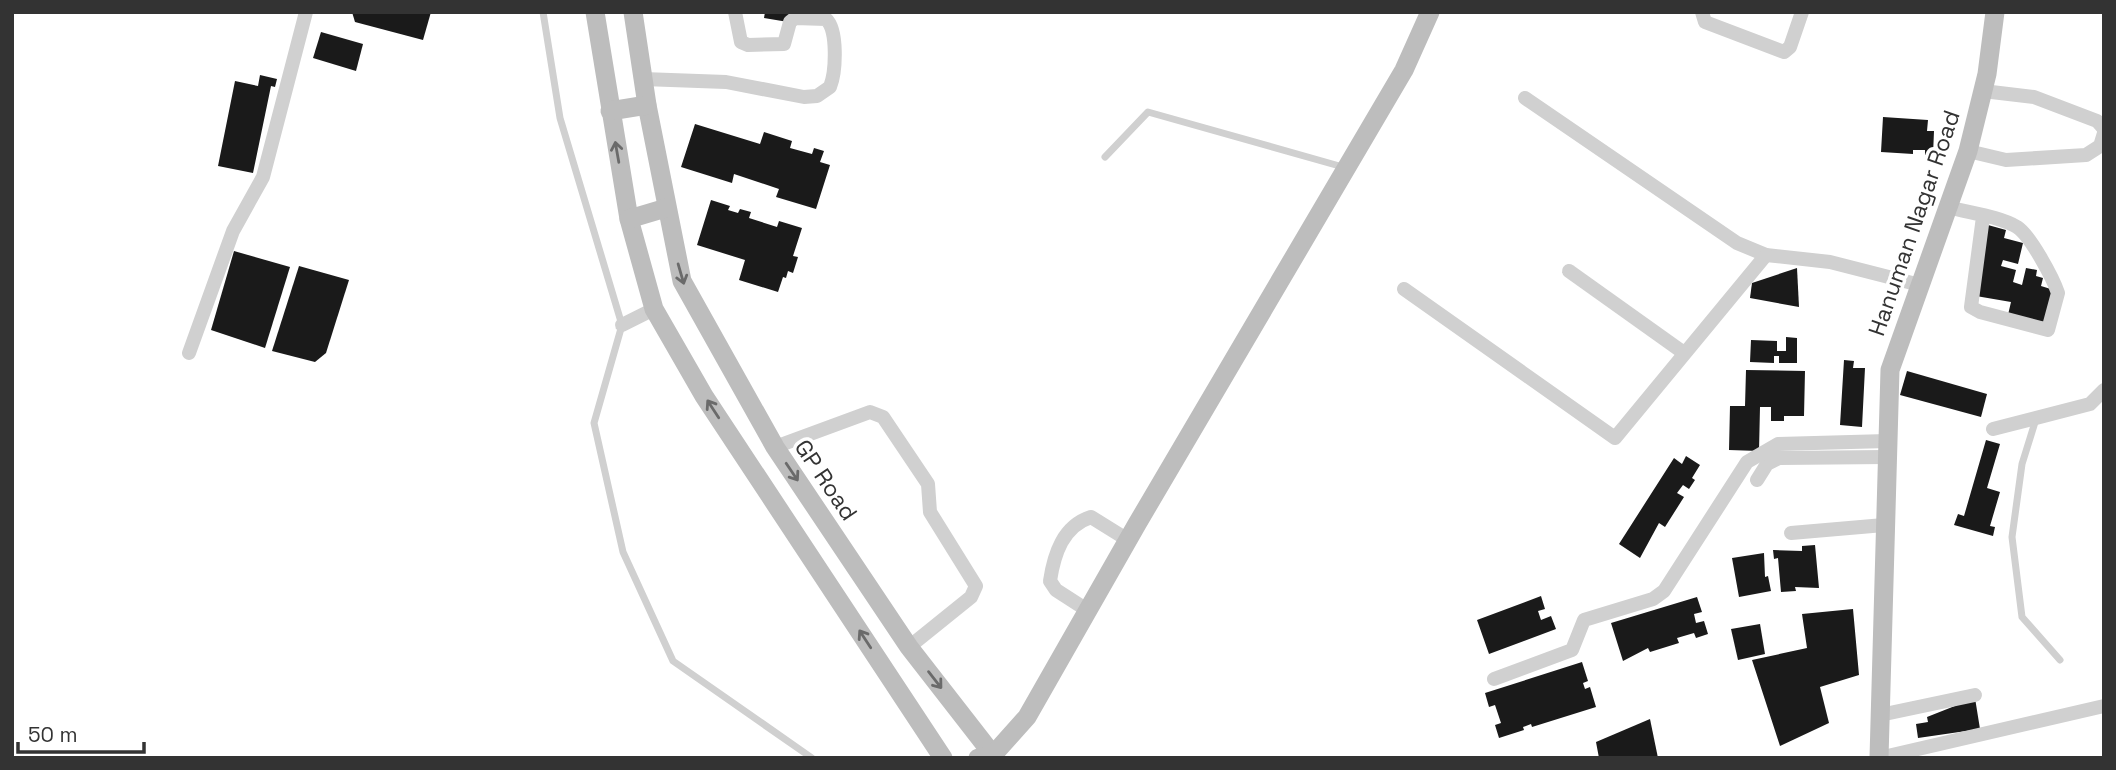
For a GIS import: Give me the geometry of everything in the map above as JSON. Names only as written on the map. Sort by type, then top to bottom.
[{"type":"street","points":[[189,353],[233,231],[263,177],[306,12]]},
{"type":"street","points":[[596,12],[629,219],[654,309],[704,396],[943,758]]},
{"type":"street","name":"GP Road","points":[[634,12],[647,105],[682,281],[775,447],[909,647],[988,757]]},
{"type":"street","points":[[643,79],[726,82],[804,97],[817,96],[830,87],[834,75],[832,29],[825,19],[795,18],[790,22],[784,44],[748,44],[741,42],[735,12]]},
{"type":"street","points":[[988,757],[1027,717],[1404,70],[1430,12]]},
{"type":"street","points":[[1702,12],[1705,22],[1784,52],[1790,47],[1802,12]]},
{"type":"street","name":"Hanuman Nagar Road","points":[[1879,758],[1890,370],[1968,151],[1983,91],[1995,12]]},
{"type":"street","points":[[1968,151],[2006,160],[2086,155],[2100,146],[2104,131],[2097,121],[2034,97],[1983,91]]},
{"type":"street","points":[[1525,98],[1737,243],[1766,255],[1830,262],[1920,285]]},
{"type":"street","points":[[610,111],[647,105]]},
{"type":"street","points":[[1948,207],[1983,217],[2014,226],[2024,233],[2057,289],[2058,297],[2048,330],[1980,312],[1971,307],[1983,217]]},
{"type":"street","points":[[629,219],[666,208]]},
{"type":"street","points":[[1404,289],[1615,438],[1766,255]]},
{"type":"street","points":[[1569,271],[1685,353]]},
{"type":"street","points":[[622,325],[654,309]]},
{"type":"street","points":[[1993,429],[2090,404],[2104,390]]},
{"type":"street","points":[[775,447],[870,412],[883,417],[928,484],[930,512],[976,586],[971,597],[909,647]]},
{"type":"street","points":[[1494,679],[1572,650],[1584,620],[1653,599],[1664,591],[1747,462],[1762,451],[1778,444],[1886,449]]},
{"type":"street","points":[[1757,481],[1768,464],[1779,458],[1886,449]]},
{"type":"street","points":[[1087,610],[1056,590],[1050,581],[1053,561],[1069,530],[1091,517],[1128,540]]},
{"type":"street","points":[[1791,533],[1884,525]]},
{"type":"street","points":[[1880,715],[1975,695]]},
{"type":"street","points":[[1879,758],[2104,706]]},
{"type":"lane","points":[[542,12],[560,118],[622,325],[594,423],[622,552],[673,661],[812,758]]},
{"type":"lane","points":[[1105,157],[1149,112],[1347,168]]},
{"type":"lane","points":[[2036,418],[2022,464],[2012,537],[2022,617],[2060,660]]},
{"type":"building","points":[[352,12],[431,12],[423,40],[355,22]]},
{"type":"building","points":[[765,12],[792,13],[788,22],[764,18]]},
{"type":"building","points":[[321,32],[363,44],[356,71],[313,58]]},
{"type":"building","points":[[260,75],[277,79],[275,87],[271,86],[253,173],[218,166],[235,81],[258,86]]},
{"type":"building","points":[[1883,117],[1928,120],[1927,131],[1934,131],[1933,155],[1925,155],[1925,150],[1913,150],[1913,154],[1881,152]]},
{"type":"building","points":[[695,124],[760,144],[764,132],[792,141],[790,148],[812,154],[814,148],[824,151],[820,162],[830,165],[816,209],[776,197],[779,189],[734,174],[732,183],[681,167]]},
{"type":"building","points":[[711,200],[730,206],[728,210],[738,213],[740,209],[751,212],[749,218],[777,227],[779,221],[802,228],[793,256],[798,257],[793,273],[788,271],[786,278],[783,277],[778,292],[739,280],[745,260],[697,245]]},
{"type":"building","points":[[1988,225],[2006,230],[2004,238],[2023,243],[2018,264],[2003,260],[2001,266],[2016,270],[2013,282],[2022,285],[2026,268],[2037,270],[2036,276],[2043,278],[2041,286],[2054,290],[2046,322],[2007,319],[2011,302],[1976,296]]},
{"type":"building","points":[[234,251],[290,267],[265,348],[211,330]]},
{"type":"building","points":[[299,266],[349,280],[326,353],[315,362],[272,351]]},
{"type":"building","points":[[1797,268],[1799,307],[1750,298],[1752,283]]},
{"type":"building","points":[[1786,337],[1797,338],[1797,363],[1779,363],[1779,356],[1774,356],[1774,363],[1750,362],[1751,340],[1777,341],[1777,351],[1786,351]]},
{"type":"building","points":[[1844,360],[1854,361],[1853,368],[1865,368],[1862,427],[1840,425]]},
{"type":"building","points":[[1746,370],[1805,371],[1804,416],[1784,416],[1784,421],[1771,421],[1771,407],[1760,407],[1759,451],[1729,450],[1730,406],[1745,406]]},
{"type":"building","points":[[1907,371],[1987,394],[1981,417],[1900,395]]},
{"type":"building","points":[[1986,440],[2000,444],[1987,488],[2000,492],[1990,526],[1995,527],[1993,536],[1954,525],[1958,514],[1964,516]]},
{"type":"building","points":[[1686,456],[1700,465],[1692,478],[1695,480],[1689,489],[1683,485],[1677,493],[1684,497],[1665,527],[1659,523],[1640,558],[1619,544],[1674,458],[1682,464]]},
{"type":"building","points":[[1815,545],[1819,588],[1795,587],[1796,591],[1781,592],[1778,558],[1774,559],[1773,550],[1802,551],[1802,546]]},
{"type":"building","points":[[1764,553],[1765,577],[1768,576],[1771,591],[1739,597],[1732,558]]},
{"type":"building","points":[[1541,596],[1545,609],[1538,611],[1541,620],[1551,616],[1556,629],[1489,654],[1477,620]]},
{"type":"building","points":[[1697,597],[1702,612],[1694,614],[1696,623],[1704,621],[1708,634],[1696,638],[1694,633],[1677,638],[1679,643],[1650,652],[1648,648],[1623,661],[1611,623]]},
{"type":"building","points":[[1853,609],[1859,675],[1820,687],[1829,723],[1780,746],[1752,660],[1807,648],[1802,614]]},
{"type":"building","points":[[1760,624],[1765,654],[1738,660],[1731,629]]},
{"type":"building","points":[[1582,662],[1588,681],[1583,683],[1585,689],[1590,687],[1596,707],[1532,727],[1531,724],[1523,727],[1524,730],[1499,738],[1495,725],[1501,723],[1495,705],[1489,707],[1485,693]]},
{"type":"building","points":[[1975,698],[1980,729],[1918,738],[1916,724],[1928,722],[1927,717]]},
{"type":"building","points":[[1650,719],[1658,758],[1599,758],[1596,742]]}]
